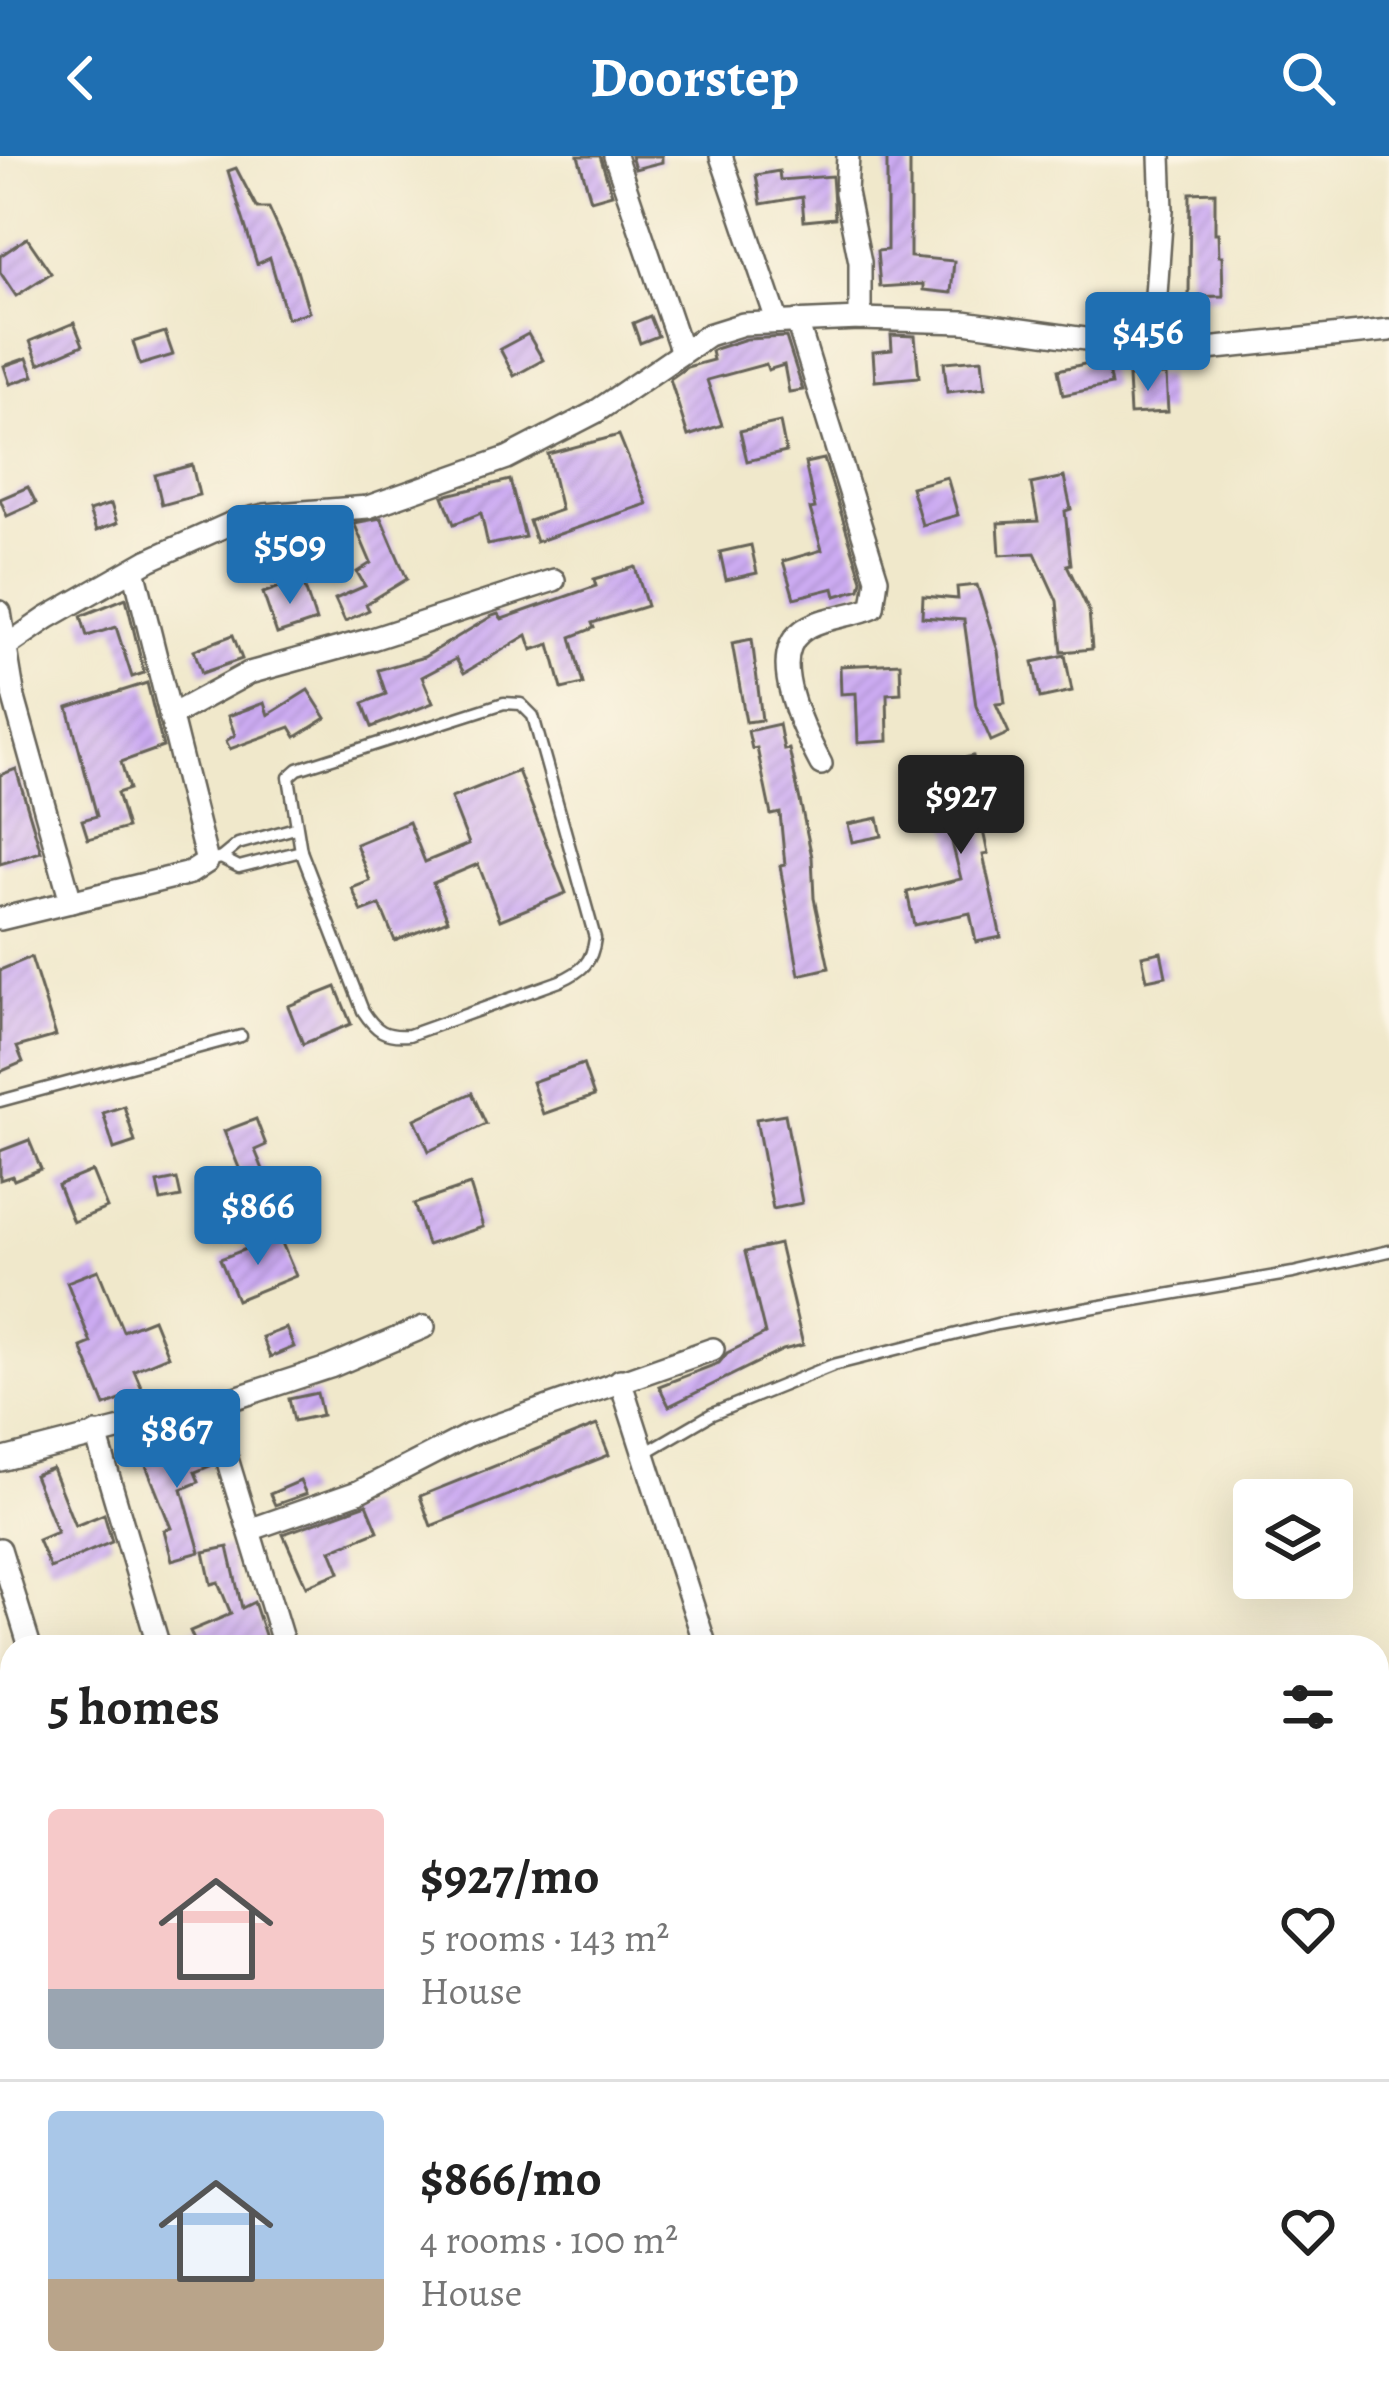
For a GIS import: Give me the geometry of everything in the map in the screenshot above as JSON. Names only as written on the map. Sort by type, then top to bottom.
[{"type":"street","points":[[615,156],[681,350]]},
{"type":"street","points":[[721,156],[787,321],[878,579],[873,608],[815,623],[799,633],[784,652],[785,672],[820,764]]},
{"type":"street","points":[[848,156],[846,192],[860,262],[860,319]]},
{"type":"street","points":[[1152,351],[1162,210],[1160,156]]},
{"type":"street","points":[[5,647],[134,569],[234,521],[368,507],[507,458],[594,412],[681,350],[725,329],[787,321],[964,322],[1152,351],[1225,350],[1389,330]]},
{"type":"street","points":[[0,919],[190,873],[214,860],[170,716],[134,569]]},
{"type":"street","points":[[170,716],[250,673],[554,580]]},
{"type":"street","points":[[0,612],[14,698],[71,902]]},
{"type":"street","points":[[0,1460],[211,1406],[330,1366],[424,1327]]},
{"type":"street","points":[[251,1529],[358,1492],[470,1435],[713,1349]]},
{"type":"street","points":[[620,1380],[702,1635]]},
{"type":"street","points":[[211,1406],[282,1635]]},
{"type":"street","points":[[96,1434],[155,1635]]},
{"type":"street","points":[[0,1549],[26,1635]]},
{"type":"lane","points":[[504,703],[521,704],[541,739],[595,938],[593,955],[581,972],[410,1035],[390,1036],[375,1030],[363,1011],[295,828],[289,777],[298,769],[504,703]]},
{"type":"lane","points":[[214,860],[238,844],[295,828]]},
{"type":"lane","points":[[214,860],[239,867],[301,850]]},
{"type":"lane","points":[[0,1101],[241,1036]]},
{"type":"lane","points":[[645,1453],[712,1414],[833,1366],[997,1324],[1293,1273],[1389,1251]]},
{"type":"building","points":[[578,156],[600,156],[612,194],[591,200]]},
{"type":"building","points":[[631,156],[662,156],[662,162],[635,169]]},
{"type":"building","points":[[887,156],[910,156],[910,257],[954,261],[951,293],[923,290],[923,284],[880,287],[877,251],[887,250]]},
{"type":"building","points":[[236,168],[257,208],[269,208],[296,267],[309,312],[287,318],[270,258],[257,264],[228,171]]},
{"type":"building","points":[[779,171],[780,180],[832,176],[835,218],[804,221],[802,197],[761,204],[756,175]]},
{"type":"building","points":[[1215,192],[1223,296],[1189,297],[1190,193]]},
{"type":"building","points":[[27,238],[51,273],[16,296],[0,272],[0,256]]},
{"type":"building","points":[[650,316],[658,336],[640,343],[633,323]]},
{"type":"building","points":[[74,323],[83,345],[39,364],[30,341]]},
{"type":"building","points":[[165,332],[173,355],[140,365],[133,342]]},
{"type":"building","points":[[528,334],[543,360],[514,376],[500,349]]},
{"type":"building","points":[[891,335],[915,336],[919,377],[875,381],[873,352],[892,350]]},
{"type":"building","points":[[786,337],[803,390],[789,392],[784,365],[768,370],[766,364],[707,380],[722,425],[688,436],[670,379],[687,367],[713,360],[715,349],[746,339]]},
{"type":"building","points":[[27,358],[34,376],[10,384],[4,366]]},
{"type":"building","points":[[982,359],[985,388],[947,392],[944,362]]},
{"type":"building","points":[[1106,359],[1111,385],[1063,395],[1058,370]]},
{"type":"building","points":[[1166,375],[1168,412],[1130,414],[1128,377]]},
{"type":"building","points":[[780,422],[786,452],[747,461],[740,431]]},
{"type":"building","points":[[619,435],[647,504],[536,542],[529,521],[561,510],[548,454]]},
{"type":"building","points":[[824,459],[862,580],[860,589],[836,596],[834,588],[794,598],[783,561],[822,550],[810,509],[815,508],[805,463]]},
{"type":"building","points":[[192,465],[199,495],[162,505],[155,475]]},
{"type":"building","points":[[947,477],[958,515],[922,525],[911,487]]},
{"type":"building","points":[[1064,477],[1071,509],[1065,511],[1071,564],[1067,565],[1089,611],[1092,649],[1062,652],[1057,601],[1035,553],[1000,555],[998,523],[1038,521],[1031,484]]},
{"type":"building","points":[[510,480],[525,537],[488,545],[481,513],[454,524],[443,496]]},
{"type":"building","points":[[28,487],[36,503],[7,516],[0,499]]},
{"type":"building","points":[[111,504],[117,523],[96,531],[89,511]]},
{"type":"building","points":[[381,518],[407,579],[366,604],[369,610],[345,621],[335,599],[365,586],[357,572],[371,563],[354,523]]},
{"type":"building","points":[[751,545],[757,573],[726,580],[720,552]]},
{"type":"building","points":[[635,567],[647,606],[592,623],[594,628],[571,637],[583,684],[562,689],[550,644],[532,650],[527,635],[464,673],[456,659],[422,677],[433,703],[372,727],[363,703],[386,694],[378,670],[424,657],[492,616],[498,614],[502,619],[596,586],[594,579]]},
{"type":"building","points":[[302,579],[316,621],[277,634],[263,593]]},
{"type":"building","points":[[977,585],[998,651],[1005,703],[996,704],[1009,733],[991,741],[976,706],[964,620],[922,617],[923,596],[958,599],[957,587]]},
{"type":"building","points":[[126,598],[144,673],[132,677],[116,627],[87,636],[81,616]]},
{"type":"building","points":[[233,635],[242,659],[202,673],[194,650]]},
{"type":"building","points":[[752,639],[762,720],[746,722],[732,643]]},
{"type":"building","points":[[1065,655],[1072,691],[1040,698],[1033,662]]},
{"type":"building","points":[[900,663],[901,693],[887,694],[888,741],[858,743],[856,693],[841,694],[840,666]]},
{"type":"building","points":[[147,683],[163,747],[121,762],[129,789],[117,793],[127,828],[88,839],[82,820],[97,816],[68,708]]},
{"type":"building","points":[[308,690],[326,718],[296,737],[290,727],[230,749],[226,741],[235,735],[228,716],[264,703],[268,715]]},
{"type":"building","points":[[779,724],[784,750],[789,749],[812,857],[814,898],[829,968],[799,975],[780,866],[785,865],[780,813],[771,815],[757,748],[752,749],[748,731]]},
{"type":"building","points":[[973,756],[981,792],[975,793],[988,854],[983,855],[1001,937],[976,942],[970,913],[914,925],[907,892],[961,879],[933,765]]},
{"type":"building","points":[[16,769],[41,852],[0,864],[0,775]]},
{"type":"building","points":[[518,771],[566,893],[500,920],[478,864],[433,883],[448,920],[395,941],[380,905],[362,912],[352,888],[370,881],[356,844],[409,822],[425,862],[469,844],[451,798]]},
{"type":"building","points":[[878,818],[882,836],[852,842],[848,824]]},
{"type":"building","points":[[1161,952],[1166,976],[1147,980],[1142,956]]},
{"type":"building","points":[[31,957],[56,1036],[17,1047],[23,1062],[0,1072],[0,970]]},
{"type":"building","points":[[336,987],[351,1024],[303,1044],[288,1006]]},
{"type":"building","points":[[583,1064],[594,1096],[543,1114],[532,1082]]},
{"type":"building","points":[[472,1093],[486,1124],[429,1151],[415,1119]]},
{"type":"building","points":[[124,1106],[135,1142],[114,1149],[103,1113]]},
{"type":"building","points":[[785,1114],[802,1203],[773,1209],[756,1119]]},
{"type":"building","points":[[256,1119],[266,1145],[255,1150],[264,1172],[244,1180],[224,1131]]},
{"type":"building","points":[[29,1140],[41,1169],[14,1180],[12,1176],[0,1180],[0,1151]]},
{"type":"building","points":[[92,1171],[107,1208],[73,1222],[58,1185]]},
{"type":"building","points":[[177,1179],[181,1197],[161,1201],[157,1183]]},
{"type":"building","points":[[470,1185],[483,1227],[427,1245],[414,1204]]},
{"type":"building","points":[[279,1236],[296,1276],[237,1300],[220,1259]]},
{"type":"building","points":[[779,1244],[803,1345],[783,1350],[669,1406],[659,1386],[719,1363],[727,1353],[765,1334],[745,1252]]},
{"type":"building","points":[[98,1270],[123,1331],[153,1319],[168,1356],[134,1370],[143,1391],[105,1406],[81,1347],[91,1343],[67,1282]]},
{"type":"building","points":[[286,1328],[294,1347],[270,1357],[262,1337]]},
{"type":"building","points":[[317,1393],[322,1415],[294,1421],[289,1399]]},
{"type":"building","points":[[597,1425],[609,1455],[431,1526],[420,1496]]},
{"type":"building","points":[[181,1436],[187,1450],[202,1444],[210,1466],[195,1472],[199,1482],[182,1489],[200,1552],[172,1560],[164,1530],[171,1528],[143,1458],[157,1453],[154,1447]]},
{"type":"building","points":[[52,1468],[75,1526],[104,1514],[112,1542],[50,1568],[38,1540],[57,1532],[34,1475]]},
{"type":"building","points":[[300,1481],[306,1494],[275,1505],[270,1494]]},
{"type":"building","points":[[367,1504],[378,1531],[331,1550],[340,1572],[306,1586],[283,1534]]},
{"type":"building","points":[[228,1547],[242,1608],[254,1602],[265,1635],[192,1635],[190,1631],[231,1614],[218,1582],[211,1584],[204,1552]]}]
